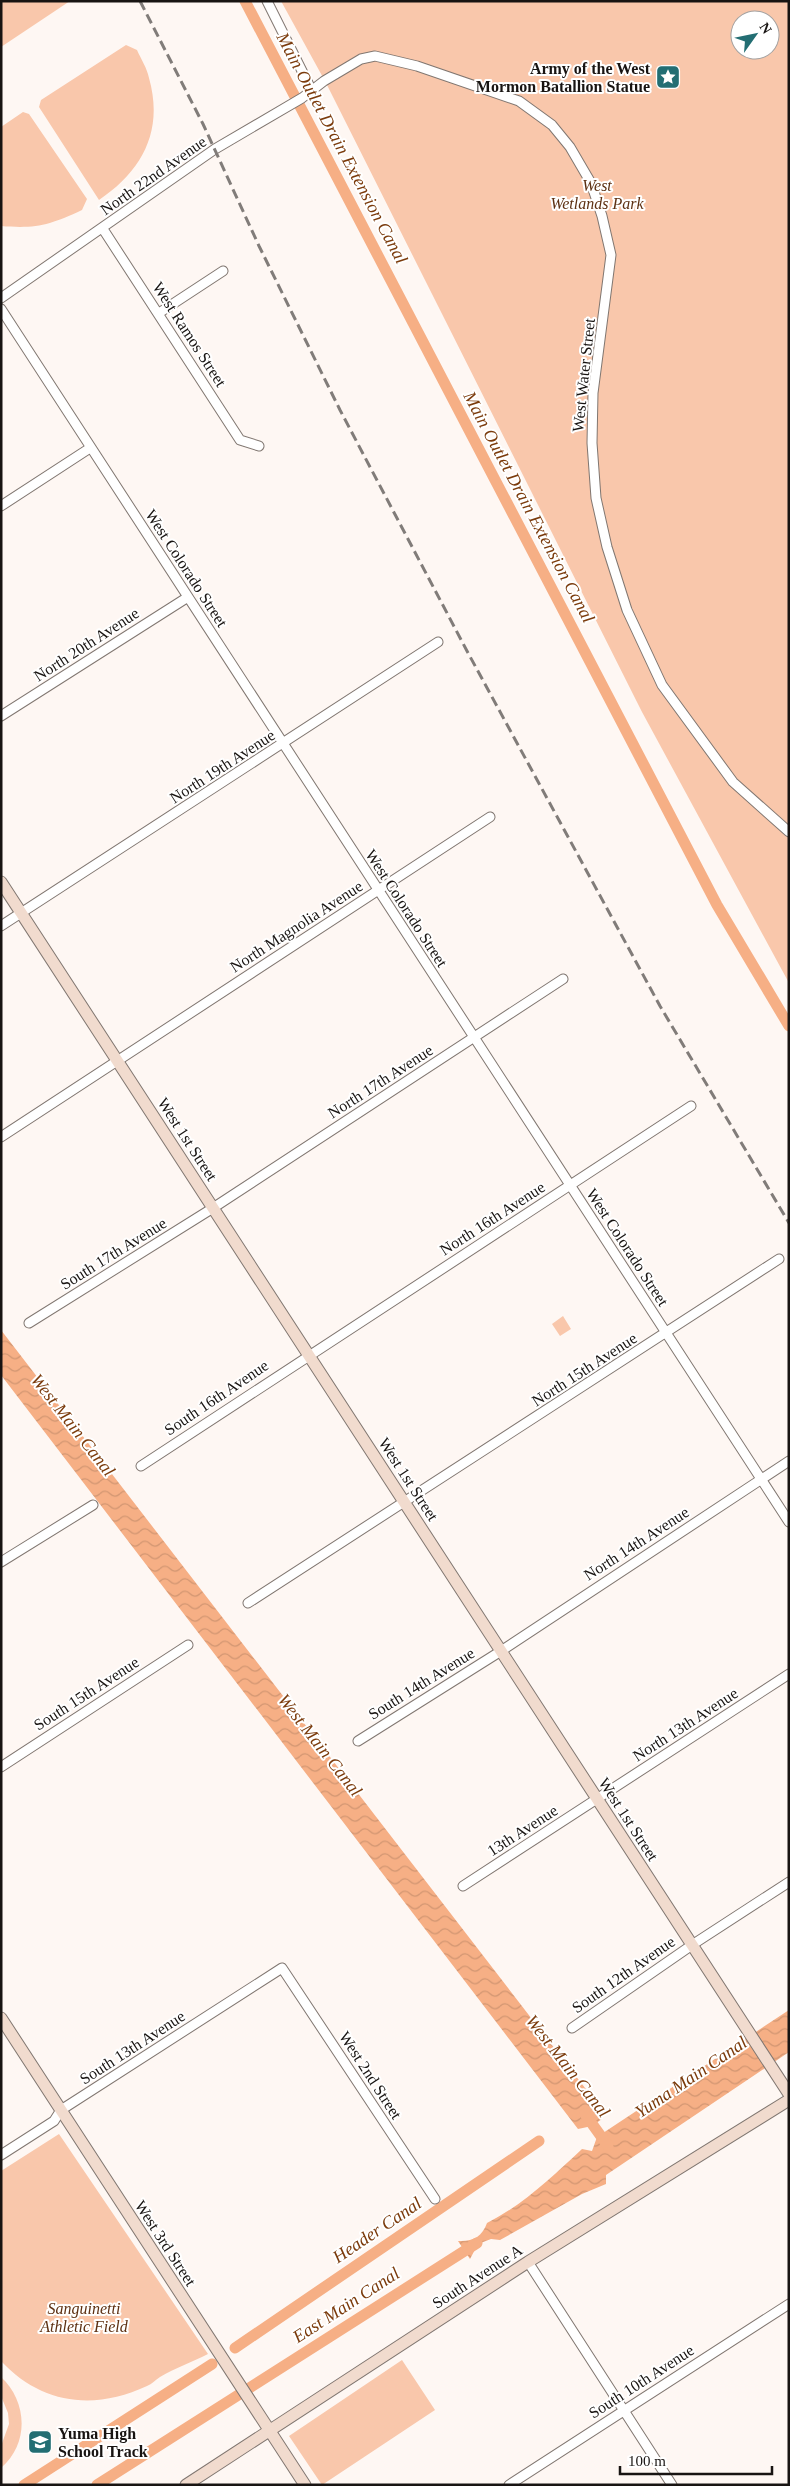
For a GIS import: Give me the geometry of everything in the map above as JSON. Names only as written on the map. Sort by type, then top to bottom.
[{"type":"main road","name":"West 1st Street","points":[[1,882],[789,2094]]},
{"type":"main road","name":"West 3rd Street","points":[[1,2018],[305,2485]]},
{"type":"main road","name":"South Avenue A","points":[[186,2485],[528,2262],[789,2100]]},
{"type":"street","points":[[267,1],[312,91]]},
{"type":"street","name":"West Water Street","points":[[324,81],[361,59],[376,56],[417,66],[519,101],[552,125],[570,148],[591,183],[612,255],[594,394],[592,443],[596,498],[607,547],[627,610],[662,685],[733,782],[789,832]]},
{"type":"street","name":"North 22nd Avenue","points":[[1,298],[103,229],[215,149],[302,98],[324,81]]},
{"type":"street","name":"West Ramos Street","points":[[103,229],[240,440],[259,446]]},
{"type":"street","points":[[159,313],[223,271]]},
{"type":"street","name":"West Colorado Street","points":[[1,309],[789,1522]]},
{"type":"street","points":[[1,506],[90,448]]},
{"type":"street","name":"North 20th Avenue","points":[[1,716],[188,597]]},
{"type":"street","name":"North 19th Avenue","points":[[1,926],[438,642]]},
{"type":"street","name":"North Magnolia Avenue","points":[[1,1138],[490,817]]},
{"type":"street","name":"North 17th Avenue","points":[[213,1208],[564,979]]},
{"type":"street","name":"North 16th Avenue","points":[[308,1354],[691,1106]]},
{"type":"street","name":"South 17th Avenue","points":[[29,1323],[213,1208]]},
{"type":"street","name":"North 15th Avenue","points":[[404,1502],[779,1259]]},
{"type":"street","name":"South 16th Avenue","points":[[141,1466],[308,1354]]},
{"type":"street","name":"North 14th Avenue","points":[[501,1651],[789,1461]]},
{"type":"street","points":[[248,1603],[404,1502]]},
{"type":"street","points":[[1,1562],[93,1505]]},
{"type":"street","name":"South 15th Avenue","points":[[1,1767],[188,1645]]},
{"type":"street","name":"South 14th Avenue","points":[[358,1741],[501,1651]]},
{"type":"street","name":"North 13th Avenue","points":[[597,1799],[789,1674]]},
{"type":"street","name":"13th Avenue","points":[[463,1886],[597,1799]]},
{"type":"street","name":"South 12th Avenue","points":[[572,2028],[692,1945],[789,1882]]},
{"type":"street","name":"South 13th Avenue","points":[[1,2155],[54,2121],[61,2110],[282,1968]]},
{"type":"street","name":"West 2nd Street","points":[[282,1968],[435,2199]]},
{"type":"street","points":[[528,2262],[672,2485]]},
{"type":"street","name":"South 10th Avenue","points":[[509,2485],[789,2304]]},
{"type":"green space","points":[[1,1],[70,1],[1,47]]},
{"type":"green space","name":"West Wetlands Park","points":[[281,1],[789,1],[789,983],[642,712],[326,83]]},
{"type":"green space","points":[[126,45],[137,50],[148,74],[153,97],[154,115],[146,148],[138,163],[114,189],[99,200],[39,107],[41,100]]},
{"type":"green space","points":[[23,112],[29,114],[87,199],[82,210],[43,225],[24,227],[1,226],[1,127]]},
{"type":"green space","points":[[563,1316],[571,1329],[560,1336],[552,1324]]},
{"type":"green space","name":"Sanguinetti Athletic Field","points":[[59,2134],[208,2354],[158,2378],[147,2386],[107,2399],[69,2399],[51,2394],[33,2387],[1,2361],[1,2171]]},
{"type":"green space","points":[[402,2360],[435,2410],[322,2485],[289,2436]]},
{"type":"green space","points":[[1,2377],[10,2387],[16,2398],[22,2422],[21,2435],[17,2447],[1,2468],[1,2446],[9,2424],[8,2413],[1,2396]]},
{"type":"water","points":[[1,1330],[602,2110],[602,2119],[592,2126],[578,2129],[1,1375]]},
{"type":"water","name":"Yuma Main Canal","points":[[789,2010],[789,2052],[606,2175],[606,2184],[582,2194],[500,2240],[491,2239],[478,2244],[470,2259],[458,2241],[468,2241],[476,2238],[487,2223],[525,2199],[549,2180],[582,2149],[592,2151],[597,2137]]},
{"type":"waterway","name":"Main Outlet Drain Extension Canal","points":[[245,1],[717,905],[789,1026]]},
{"type":"waterway","name":"West Main Canal","points":[[585,2114],[608,2146]]},
{"type":"waterway","name":"Header Canal","points":[[235,2348],[539,2141]]},
{"type":"waterway","name":"East Main Canal","points":[[97,2485],[477,2243]]},
{"type":"waterway","name":"Header Canal","points":[[24,2485],[212,2364]]},
{"type":"railway","points":[[140,1],[203,124],[259,246],[340,410],[467,651],[660,1006],[789,1223]]},
{"type":"place","name":"Army of the West Mormon Batallion Statue","points":[[668,77]]},
{"type":"place","name":"Yuma High School Track","points":[[40,2442]]}]
